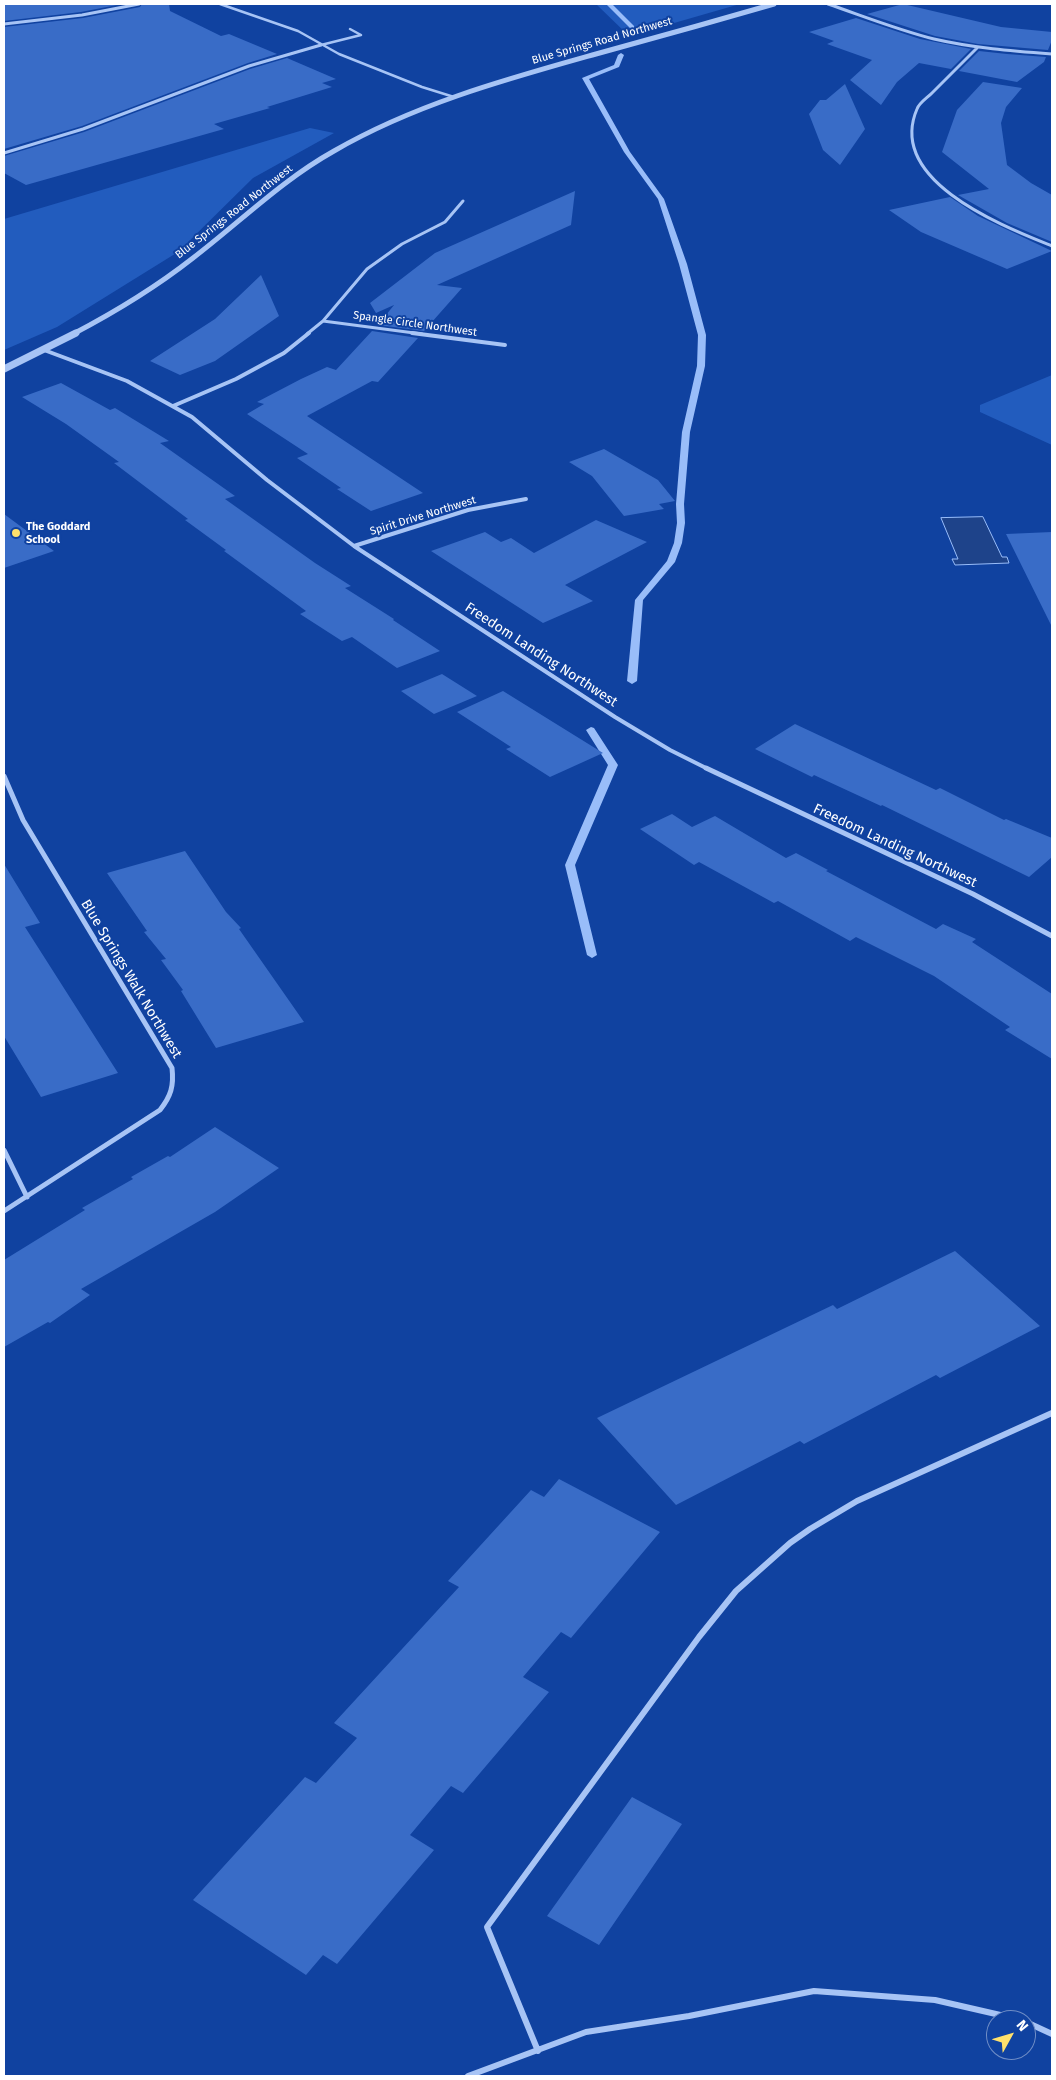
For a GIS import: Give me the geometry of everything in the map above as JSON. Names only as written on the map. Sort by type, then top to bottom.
[{"type":"street","points":[[4,24],[82,15],[139,4]]},
{"type":"street","name":"Blue Springs Road Northwest","points":[[4,369],[44,350],[118,309],[194,257],[256,204],[310,166],[365,135],[454,97],[534,71],[774,4]]},
{"type":"street","points":[[828,4],[917,34],[978,47],[1052,54]]},
{"type":"street","points":[[4,153],[83,129],[249,66],[321,44]]},
{"type":"street","points":[[978,47],[917,108],[912,119],[910,132],[912,147],[928,174],[944,189],[992,220],[1052,246]]},
{"type":"street","points":[[173,406],[262,366],[284,353],[323,320],[367,269],[402,244],[445,222],[463,201]]},
{"type":"street","name":"Spangle Circle Northwest","points":[[323,320],[505,345]]},
{"type":"street","name":"Freedom Landing Northwest","points":[[44,350],[127,381],[192,416],[266,480],[354,546],[615,717],[670,750],[721,776],[972,894],[1052,936]]},
{"type":"street","name":"Spirit Drive Northwest","points":[[354,546],[468,510],[526,499]]},
{"type":"street","name":"Blue Springs Walk Northwest","points":[[4,776],[23,820],[172,1068],[174,1082],[171,1096],[160,1110],[4,1211]]},
{"type":"street","points":[[4,1150],[27,1197]]},
{"type":"street","points":[[538,2050],[487,1927],[699,1637],[736,1591],[790,1543],[857,1501],[1052,1413]]},
{"type":"street","points":[[468,2076],[586,2032],[689,2016],[814,1992],[935,2000],[986,2012]]},
{"type":"street","points":[[1036,2027],[1052,2034]]},
{"type":"lane","points":[[220,4],[298,31],[339,54],[422,87],[454,97]]},
{"type":"lane","points":[[321,44],[362,35],[350,29]]},
{"type":"shaded area","points":[[596,4],[740,4],[629,36]]},
{"type":"shaded area","points":[[310,128],[334,133],[253,178],[178,252],[57,327],[4,350],[4,219]]},
{"type":"shaded area","points":[[1052,375],[1052,445],[980,412],[980,405]]},
{"type":"shaded area","points":[[983,517],[1002,557],[1007,557],[1009,563],[955,565],[952,559],[958,559],[941,518]]},
{"type":"building","points":[[4,4],[122,4],[81,12],[4,21]]},
{"type":"building","points":[[142,4],[169,4],[170,11],[221,36],[229,34],[277,54],[248,63],[82,126],[4,149],[4,27],[83,18],[140,7]]},
{"type":"building","points":[[903,4],[1001,27],[1052,32],[1052,40],[1048,50],[978,44],[935,36],[867,14]]},
{"type":"building","points":[[856,18],[920,39],[971,49],[951,69],[919,63],[897,82],[881,105],[850,80],[872,60],[827,44],[834,41],[809,32]]},
{"type":"building","points":[[979,51],[1046,57],[1044,62],[1017,82],[959,71]]},
{"type":"building","points":[[287,58],[336,79],[322,83],[332,87],[214,124],[224,129],[26,185],[4,173],[4,156],[84,132],[250,69]]},
{"type":"building","points":[[983,82],[1022,88],[1006,107],[1001,123],[1007,165],[1031,183],[1052,195],[1052,242],[1007,223],[958,195],[989,189],[942,152],[957,110]]},
{"type":"building","points":[[845,84],[865,129],[840,165],[823,150],[809,114],[820,100],[826,100]]},
{"type":"building","points":[[575,191],[571,225],[437,285],[462,288],[424,331],[378,325],[394,305],[376,313],[370,303],[435,253]]},
{"type":"building","points":[[950,197],[978,216],[1052,251],[1007,269],[921,232],[889,210]]},
{"type":"building","points":[[261,275],[279,316],[215,361],[180,375],[150,361],[215,319]]},
{"type":"building","points":[[372,331],[418,338],[378,382],[372,381],[307,416],[423,493],[371,511],[337,489],[341,488],[297,458],[308,454],[247,414],[264,404],[257,402],[301,379],[327,367],[336,370]]},
{"type":"building","points":[[61,383],[110,410],[115,408],[169,441],[160,443],[235,496],[225,499],[315,563],[351,586],[345,588],[440,651],[397,668],[352,637],[342,641],[300,614],[306,611],[224,551],[226,550],[185,520],[188,519],[114,463],[119,462],[66,424],[22,397]]},
{"type":"building","points":[[604,449],[658,480],[675,501],[659,504],[664,509],[624,516],[592,476],[569,462]]},
{"type":"building","name":"The Goddard School","points":[[4,514],[54,551],[4,568]]},
{"type":"building","points":[[596,520],[647,542],[565,585],[593,601],[543,623],[431,551],[485,532],[501,542],[511,538],[534,553]]},
{"type":"building","points":[[1052,532],[1052,627],[1006,534]]},
{"type":"building","points":[[442,674],[477,696],[434,714],[401,691]]},
{"type":"building","points":[[503,691],[603,753],[550,777],[506,749],[511,747],[457,712]]},
{"type":"building","points":[[795,724],[936,790],[940,788],[1004,820],[1006,819],[1052,838],[1052,857],[1029,877],[882,805],[814,775],[812,777],[755,749]]},
{"type":"building","points":[[672,814],[692,827],[715,816],[786,858],[796,853],[828,870],[826,871],[936,929],[943,924],[976,939],[972,942],[1052,994],[1052,1059],[1005,1030],[1010,1027],[934,976],[856,937],[850,941],[778,901],[774,903],[699,862],[694,865],[640,829]]},
{"type":"building","points":[[185,851],[226,912],[241,928],[239,929],[304,1022],[216,1048],[181,991],[183,990],[161,960],[166,959],[144,932],[147,931],[107,873]]},
{"type":"building","points":[[4,864],[40,923],[25,927],[118,1073],[41,1097],[4,1036]]},
{"type":"building","points":[[215,1127],[279,1168],[215,1212],[81,1289],[90,1295],[50,1323],[48,1322],[4,1347],[4,1260],[85,1210],[82,1208],[133,1179],[131,1177],[168,1156],[170,1157]]},
{"type":"building","points":[[955,1251],[1040,1326],[940,1378],[936,1375],[804,1444],[800,1441],[676,1505],[597,1418],[833,1305],[837,1309]]},
{"type":"building","points":[[559,1479],[660,1532],[571,1638],[561,1632],[523,1677],[549,1692],[463,1793],[451,1786],[410,1835],[434,1850],[337,1964],[323,1955],[306,1975],[193,1900],[305,1777],[316,1783],[357,1738],[334,1723],[459,1587],[448,1581],[531,1490],[544,1497]]},
{"type":"building","points":[[632,1797],[682,1824],[599,1945],[547,1916]]},
{"type":"waterway","points":[[609,4],[632,27]]},
{"type":"waterway","points":[[621,55],[617,66],[585,78],[627,152],[661,199],[683,264],[702,335],[701,366],[686,432],[680,504],[681,523],[678,543],[671,562],[639,600],[632,681]]},
{"type":"waterway","points":[[591,730],[613,765],[570,865],[592,955]]},
{"type":"place","name":"The Goddard School","points":[[16,533]]}]
